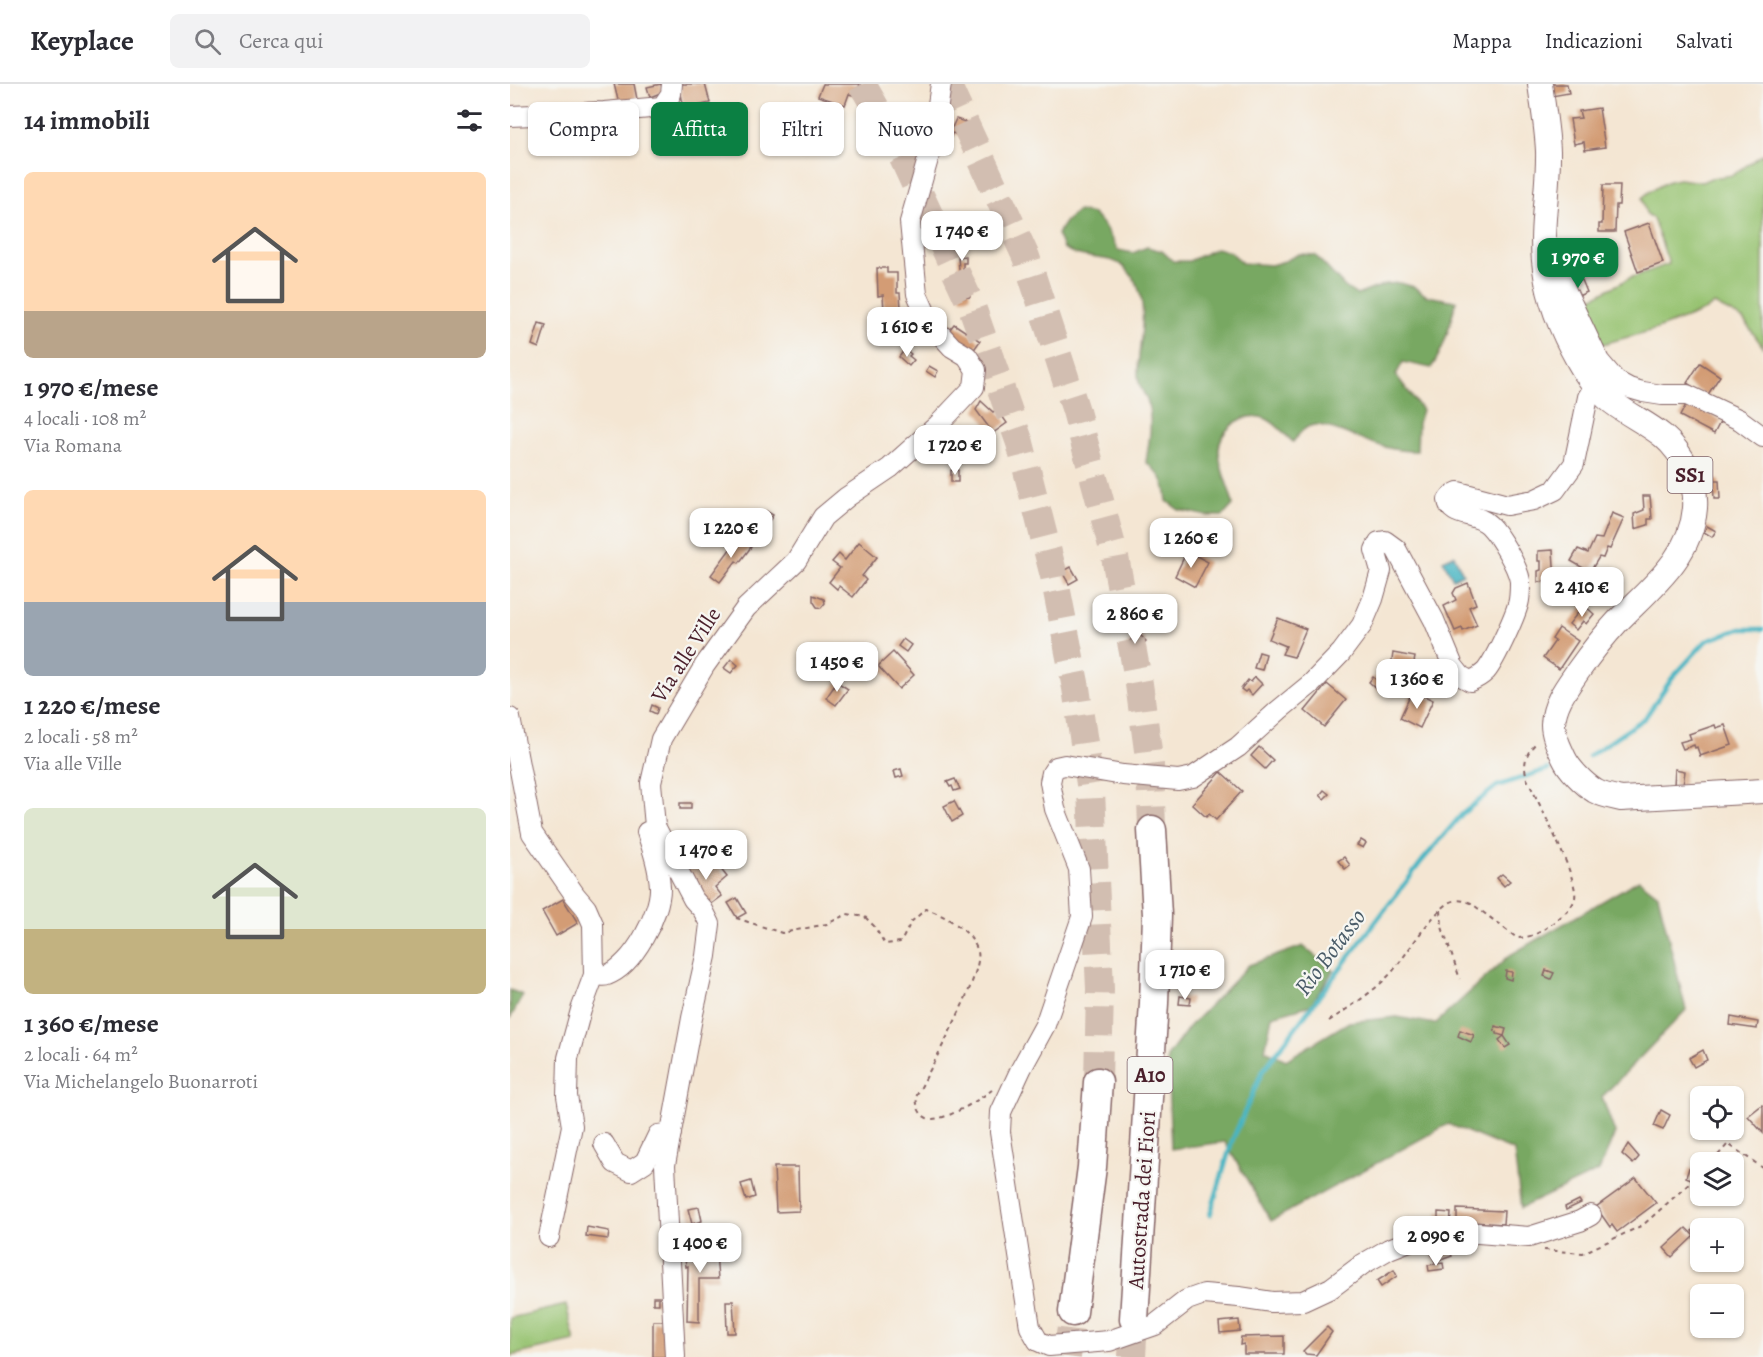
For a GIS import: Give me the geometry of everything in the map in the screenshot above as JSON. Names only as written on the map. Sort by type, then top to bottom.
[{"type":"highway","name":"Autostrada dei Fiori","points":[[1134,1319],[1154,1003],[1157,915],[1152,830]]},
{"type":"highway","name":"A10","points":[[1073,1312],[1092,1167],[1098,1082]]},
{"type":"main road","name":"SS1","points":[[1540,84],[1548,152],[1545,268],[1549,290],[1562,326],[1579,363],[1595,386],[1608,398],[1663,436],[1681,457],[1692,479],[1695,508],[1680,554],[1666,572],[1600,641],[1562,693],[1555,714],[1554,732]]},
{"type":"main road","points":[[1554,732],[1568,766],[1594,790],[1606,795],[1621,799],[1763,791]]},
{"type":"street","points":[[510,116],[662,107],[671,94],[672,84]]},
{"type":"street","name":"Via alle Ville","points":[[675,1357],[665,1165],[692,1018],[706,956],[710,924],[704,910],[693,899],[655,826],[651,783],[661,739],[705,665],[746,608],[796,561],[822,517],[890,468],[938,425],[974,387],[976,370],[967,356],[952,347],[930,323],[917,294],[910,222],[932,145],[941,84]]},
{"type":"street","points":[[1544,254],[1551,255],[1556,260],[1565,289],[1599,361],[1616,381],[1643,392],[1687,395],[1740,420],[1763,437]]},
{"type":"street","points":[[1591,1215],[1580,1221],[1529,1237],[1445,1232],[1412,1240],[1389,1249],[1363,1264],[1331,1288],[1303,1301],[1272,1302],[1204,1294],[1187,1300],[1155,1325],[1109,1341],[1049,1346],[1038,1341],[1030,1327],[1000,1132],[1001,1112],[1045,1025],[1082,917],[1079,869],[1055,809],[1050,782],[1056,767],[1065,765],[1123,775],[1178,780],[1193,777],[1238,747],[1312,683],[1341,653],[1362,625],[1381,571],[1375,550],[1379,542],[1385,541],[1395,549],[1434,620],[1453,666],[1461,676],[1470,681],[1485,672],[1503,640],[1519,601],[1520,580],[1511,556],[1489,525],[1475,516],[1454,511],[1449,507],[1449,500],[1458,492],[1507,505],[1534,500],[1555,490],[1574,464],[1588,397],[1595,386]]},
{"type":"street","points":[[594,975],[605,976],[618,970],[639,945],[657,909],[660,887],[655,855],[644,823],[641,800],[643,766],[654,726],[678,710]]},
{"type":"street","points":[[510,718],[532,833],[586,908],[593,924],[594,975],[581,1010],[568,1058],[567,1096],[572,1126],[549,1237]]},
{"type":"street","points":[[604,1144],[615,1163],[631,1171],[645,1162],[658,1134],[671,1133]]},
{"type":"path","points":[[1329,1020],[1371,992],[1391,972],[1430,921],[1450,902],[1462,900],[1471,903],[1517,938],[1531,937],[1567,912],[1575,898],[1572,875],[1527,778],[1524,766],[1527,754],[1533,746],[1554,732]]},
{"type":"path","points":[[736,918],[782,933],[827,924],[847,914],[865,917],[874,926],[885,944],[901,942],[911,922],[926,909],[937,912],[971,939],[979,954],[975,971],[951,1032],[916,1097],[918,1109],[924,1117],[930,1119],[958,1111],[990,1091],[1011,1073],[1021,1069]]},
{"type":"path","points":[[1441,910],[1442,927],[1460,979]]},
{"type":"path","points":[[1721,1152],[1728,1144],[1740,1152]]},
{"type":"path","points":[[1744,1155],[1763,1168]]},
{"type":"green space","points":[[1763,154],[1763,347],[1743,319],[1714,304],[1706,310],[1657,329],[1599,345],[1578,305],[1630,278],[1669,264],[1653,219],[1646,213],[1642,198],[1669,181],[1679,179],[1702,182],[1711,178],[1733,175]]},
{"type":"green space","points":[[1078,211],[1093,214],[1103,224],[1118,250],[1133,253],[1147,247],[1162,251],[1173,261],[1189,261],[1217,248],[1232,253],[1242,263],[1271,265],[1299,254],[1315,255],[1345,287],[1357,295],[1386,284],[1400,283],[1414,287],[1427,296],[1456,301],[1443,344],[1431,368],[1403,362],[1396,375],[1422,410],[1418,423],[1417,451],[1389,448],[1318,425],[1304,429],[1293,442],[1265,418],[1245,418],[1226,431],[1219,451],[1233,505],[1223,516],[1207,516],[1179,510],[1167,501],[1161,478],[1146,462],[1150,418],[1148,403],[1138,378],[1143,317],[1139,291],[1134,278],[1120,264],[1078,255],[1063,248],[1057,234],[1066,221]]},
{"type":"green space","points":[[1639,880],[1658,895],[1686,1010],[1602,1097],[1615,1133],[1599,1171],[1521,1208],[1514,1151],[1448,1124],[1271,1221],[1225,1142],[1171,1149],[1167,1057],[1189,1027],[1249,965],[1303,946],[1333,971],[1311,1005],[1272,1016],[1265,1050],[1286,1060],[1349,1022],[1397,1017],[1435,1024],[1510,955]]},
{"type":"green space","points":[[510,990],[523,995],[510,1019]]},
{"type":"green space","points":[[566,1305],[575,1341],[510,1356],[510,1318]]},
{"type":"water","points":[[1454,555],[1463,574],[1453,579],[1443,560]]},
{"type":"building","points":[[614,84],[634,84],[637,99],[618,102]]},
{"type":"building","points":[[661,84],[663,92],[650,97],[647,87]]},
{"type":"building","points":[[679,84],[705,84],[710,102],[683,102]]},
{"type":"building","points":[[823,84],[860,84],[856,96],[849,94],[845,105],[844,102],[818,96]]},
{"type":"building","points":[[1549,84],[1567,84],[1569,93],[1552,96]]},
{"type":"building","points":[[1599,108],[1605,147],[1585,150],[1584,142],[1574,144],[1570,119],[1581,118],[1579,111]]},
{"type":"building","points":[[956,119],[968,123],[963,136],[954,134]]},
{"type":"building","points":[[1603,185],[1620,185],[1619,205],[1616,205],[1615,232],[1599,232],[1599,224],[1602,224]]},
{"type":"building","points":[[1649,223],[1663,263],[1638,272],[1624,232]]},
{"type":"building","points":[[966,256],[963,270],[959,270],[958,257]]},
{"type":"building","points":[[1585,261],[1590,263],[1588,269],[1582,267]]},
{"type":"building","points":[[877,268],[887,268],[887,273],[897,273],[897,293],[900,293],[901,308],[884,311],[883,295],[878,296]]},
{"type":"building","points":[[967,274],[970,297],[961,298],[957,276]]},
{"type":"building","points":[[1582,280],[1587,292],[1574,298],[1569,286]]},
{"type":"building","points":[[539,323],[546,325],[539,348],[532,345]]},
{"type":"building","points":[[954,324],[980,341],[973,351],[939,328],[940,325],[950,329]]},
{"type":"building","points":[[905,349],[914,360],[909,366],[899,357]]},
{"type":"building","points":[[1700,363],[1720,376],[1707,396],[1687,383]]},
{"type":"building","points":[[929,366],[938,371],[935,377],[926,371]]},
{"type":"building","points":[[981,401],[993,412],[997,409],[1007,423],[993,433],[976,410]]},
{"type":"building","points":[[1687,403],[1721,420],[1714,434],[1680,416]]},
{"type":"building","points":[[951,470],[958,470],[958,482],[951,482]]},
{"type":"building","points":[[1713,480],[1719,480],[1720,499],[1714,499]]},
{"type":"building","points":[[1643,496],[1650,496],[1652,519],[1648,519],[1648,525],[1635,529],[1634,514],[1644,510]]},
{"type":"building","points":[[766,511],[773,515],[768,523],[762,519]]},
{"type":"building","points":[[1612,513],[1624,518],[1610,549],[1607,548],[1603,558],[1599,557],[1590,572],[1571,561],[1578,549],[1588,553],[1595,538],[1602,539]]},
{"type":"building","points":[[1707,526],[1716,531],[1712,537],[1704,532]]},
{"type":"building","points":[[739,537],[751,547],[739,563],[736,561],[720,582],[711,575]]},
{"type":"building","points":[[859,542],[877,557],[862,576],[866,580],[853,597],[839,586],[837,589],[829,582],[840,568],[832,562],[839,554],[845,560]]},
{"type":"building","points":[[1553,550],[1555,581],[1538,582],[1541,561],[1538,561],[1538,551]]},
{"type":"building","points":[[1187,551],[1208,562],[1195,587],[1175,576]]},
{"type":"building","points":[[1071,567],[1078,579],[1069,584],[1062,572]]},
{"type":"building","points":[[1468,583],[1476,604],[1469,607],[1477,625],[1463,631],[1462,628],[1455,631],[1444,606],[1456,600],[1453,593],[1456,588]]},
{"type":"building","points":[[813,595],[824,599],[825,603],[821,608],[817,607],[813,601]]},
{"type":"building","points":[[1584,605],[1594,614],[1586,624],[1583,621],[1576,630],[1569,624]]},
{"type":"building","points":[[1278,618],[1306,629],[1294,657],[1282,654],[1286,646],[1269,639]]},
{"type":"building","points":[[1559,628],[1578,641],[1559,669],[1543,658],[1555,641],[1552,639]]},
{"type":"building","points":[[1138,633],[1146,641],[1132,656],[1123,648]]},
{"type":"building","points":[[903,639],[911,645],[906,652],[898,646]]},
{"type":"building","points":[[893,652],[914,675],[899,689],[878,666]]},
{"type":"building","points":[[1259,652],[1266,654],[1262,670],[1254,668]]},
{"type":"building","points":[[1393,653],[1415,657],[1413,668],[1406,667],[1405,676],[1390,674]]},
{"type":"building","points":[[731,659],[738,665],[731,673],[724,668]]},
{"type":"building","points":[[1255,677],[1262,684],[1252,695],[1247,690],[1245,692],[1241,689],[1248,680],[1251,682]]},
{"type":"building","points":[[1373,677],[1384,686],[1379,691],[1369,682]]},
{"type":"building","points":[[837,682],[848,689],[836,705],[826,698]]},
{"type":"building","points":[[1327,684],[1346,700],[1324,727],[1305,711]]},
{"type":"building","points":[[1420,694],[1433,700],[1420,728],[1400,718],[1410,696],[1417,700]]},
{"type":"building","points":[[652,705],[658,708],[656,714],[650,711]]},
{"type":"building","points":[[1715,725],[1716,728],[1725,725],[1732,745],[1700,756],[1694,745],[1683,749],[1680,742],[1691,739],[1689,734]]},
{"type":"building","points":[[1259,747],[1273,760],[1265,769],[1251,756]]},
{"type":"building","points":[[901,769],[903,776],[896,778],[894,771]]},
{"type":"building","points":[[1675,769],[1685,771],[1683,786],[1674,785]]},
{"type":"building","points":[[1221,772],[1242,791],[1216,820],[1209,814],[1206,817],[1192,804]]},
{"type":"building","points":[[955,779],[960,789],[954,791],[947,782]]},
{"type":"building","points":[[1324,790],[1329,794],[1324,799],[1320,795]]},
{"type":"building","points":[[954,801],[962,816],[952,822],[944,806]]},
{"type":"building","points":[[680,803],[691,803],[691,809],[680,809]]},
{"type":"building","points":[[1361,840],[1366,843],[1363,848],[1357,845]]},
{"type":"building","points":[[1344,857],[1350,865],[1345,869],[1338,861]]},
{"type":"building","points":[[712,858],[727,877],[715,887],[722,896],[706,908],[683,873],[697,863],[698,866],[704,862],[705,864]]},
{"type":"building","points":[[1502,874],[1510,881],[1504,886],[1497,878]]},
{"type":"building","points":[[737,898],[746,913],[737,918],[728,903]]},
{"type":"building","points":[[563,899],[578,923],[556,936],[542,911]]},
{"type":"building","points":[[1546,970],[1554,973],[1551,979],[1544,976]]},
{"type":"building","points":[[1506,971],[1512,972],[1511,980],[1505,978]]},
{"type":"building","points":[[1180,996],[1191,998],[1190,1005],[1179,1004]]},
{"type":"building","points":[[1731,1017],[1758,1022],[1757,1029],[1730,1025]]},
{"type":"building","points":[[1495,1026],[1506,1029],[1504,1036],[1494,1031]]},
{"type":"building","points":[[1460,1030],[1474,1035],[1471,1042],[1458,1036]]},
{"type":"building","points":[[1504,1036],[1510,1045],[1505,1048],[1499,1040]]},
{"type":"building","points":[[1703,1050],[1707,1060],[1694,1067],[1689,1058]]},
{"type":"building","points":[[1762,1105],[1763,1107],[1763,1133],[1748,1116]]},
{"type":"building","points":[[1661,1110],[1670,1115],[1663,1130],[1654,1126]]},
{"type":"building","points":[[1628,1144],[1639,1157],[1633,1164],[1622,1154]]},
{"type":"building","points":[[774,1167],[798,1167],[799,1211],[776,1212]]},
{"type":"building","points":[[1689,1168],[1690,1168],[1690,1179],[1686,1177]]},
{"type":"building","points":[[1636,1178],[1656,1203],[1617,1232],[1612,1225],[1610,1227],[1596,1207]]},
{"type":"building","points":[[751,1181],[755,1197],[746,1200],[741,1184]]},
{"type":"building","points":[[1579,1200],[1581,1203],[1566,1210],[1565,1207]]},
{"type":"building","points":[[699,1207],[702,1221],[692,1224],[688,1209]]},
{"type":"building","points":[[1457,1209],[1504,1211],[1503,1224],[1457,1221]]},
{"type":"building","points":[[1438,1212],[1451,1213],[1450,1226],[1438,1226]]},
{"type":"building","points":[[587,1227],[609,1231],[608,1239],[586,1236]]},
{"type":"building","points":[[1686,1228],[1690,1232],[1690,1240],[1672,1257],[1664,1248]]},
{"type":"building","points":[[715,1240],[718,1279],[699,1279],[699,1322],[687,1321],[688,1266],[686,1267],[685,1257],[693,1256],[692,1242]]},
{"type":"building","points":[[1449,1249],[1452,1256],[1435,1262],[1432,1255]]},
{"type":"building","points":[[1443,1263],[1444,1269],[1429,1271],[1428,1265]]},
{"type":"building","points":[[1394,1270],[1397,1276],[1381,1287],[1377,1281]]},
{"type":"building","points":[[653,1297],[659,1297],[659,1304],[653,1304]]},
{"type":"building","points":[[726,1301],[733,1301],[735,1333],[727,1333]]},
{"type":"building","points":[[1239,1320],[1240,1331],[1220,1333],[1219,1322]]},
{"type":"building","points":[[653,1321],[671,1321],[671,1357],[653,1357]]},
{"type":"building","points":[[1327,1327],[1332,1332],[1316,1355],[1306,1354],[1303,1351]]},
{"type":"building","points":[[1284,1336],[1284,1354],[1244,1354],[1244,1344],[1240,1345],[1241,1337]]},
{"type":"waterway","name":"Rio Botasso","points":[[1589,756],[1645,718],[1672,678],[1706,641],[1740,629],[1763,629]]},
{"type":"waterway","name":"Rio Botasso","points":[[1210,1215],[1232,1141],[1262,1072],[1364,937],[1422,861],[1462,814],[1497,786],[1549,769]]},
{"type":"tunnel","points":[[862,84],[896,143],[972,307],[1020,443],[1054,576],[1076,688],[1091,791],[1100,989],[1098,1082]]},
{"type":"tunnel","points":[[947,84],[1026,257],[1076,411],[1115,557],[1139,684],[1150,765],[1152,830]]},
{"type":"tunnel","points":[[1067,1357],[1073,1312]]},
{"type":"tunnel","points":[[1132,1357],[1134,1319]]}]
